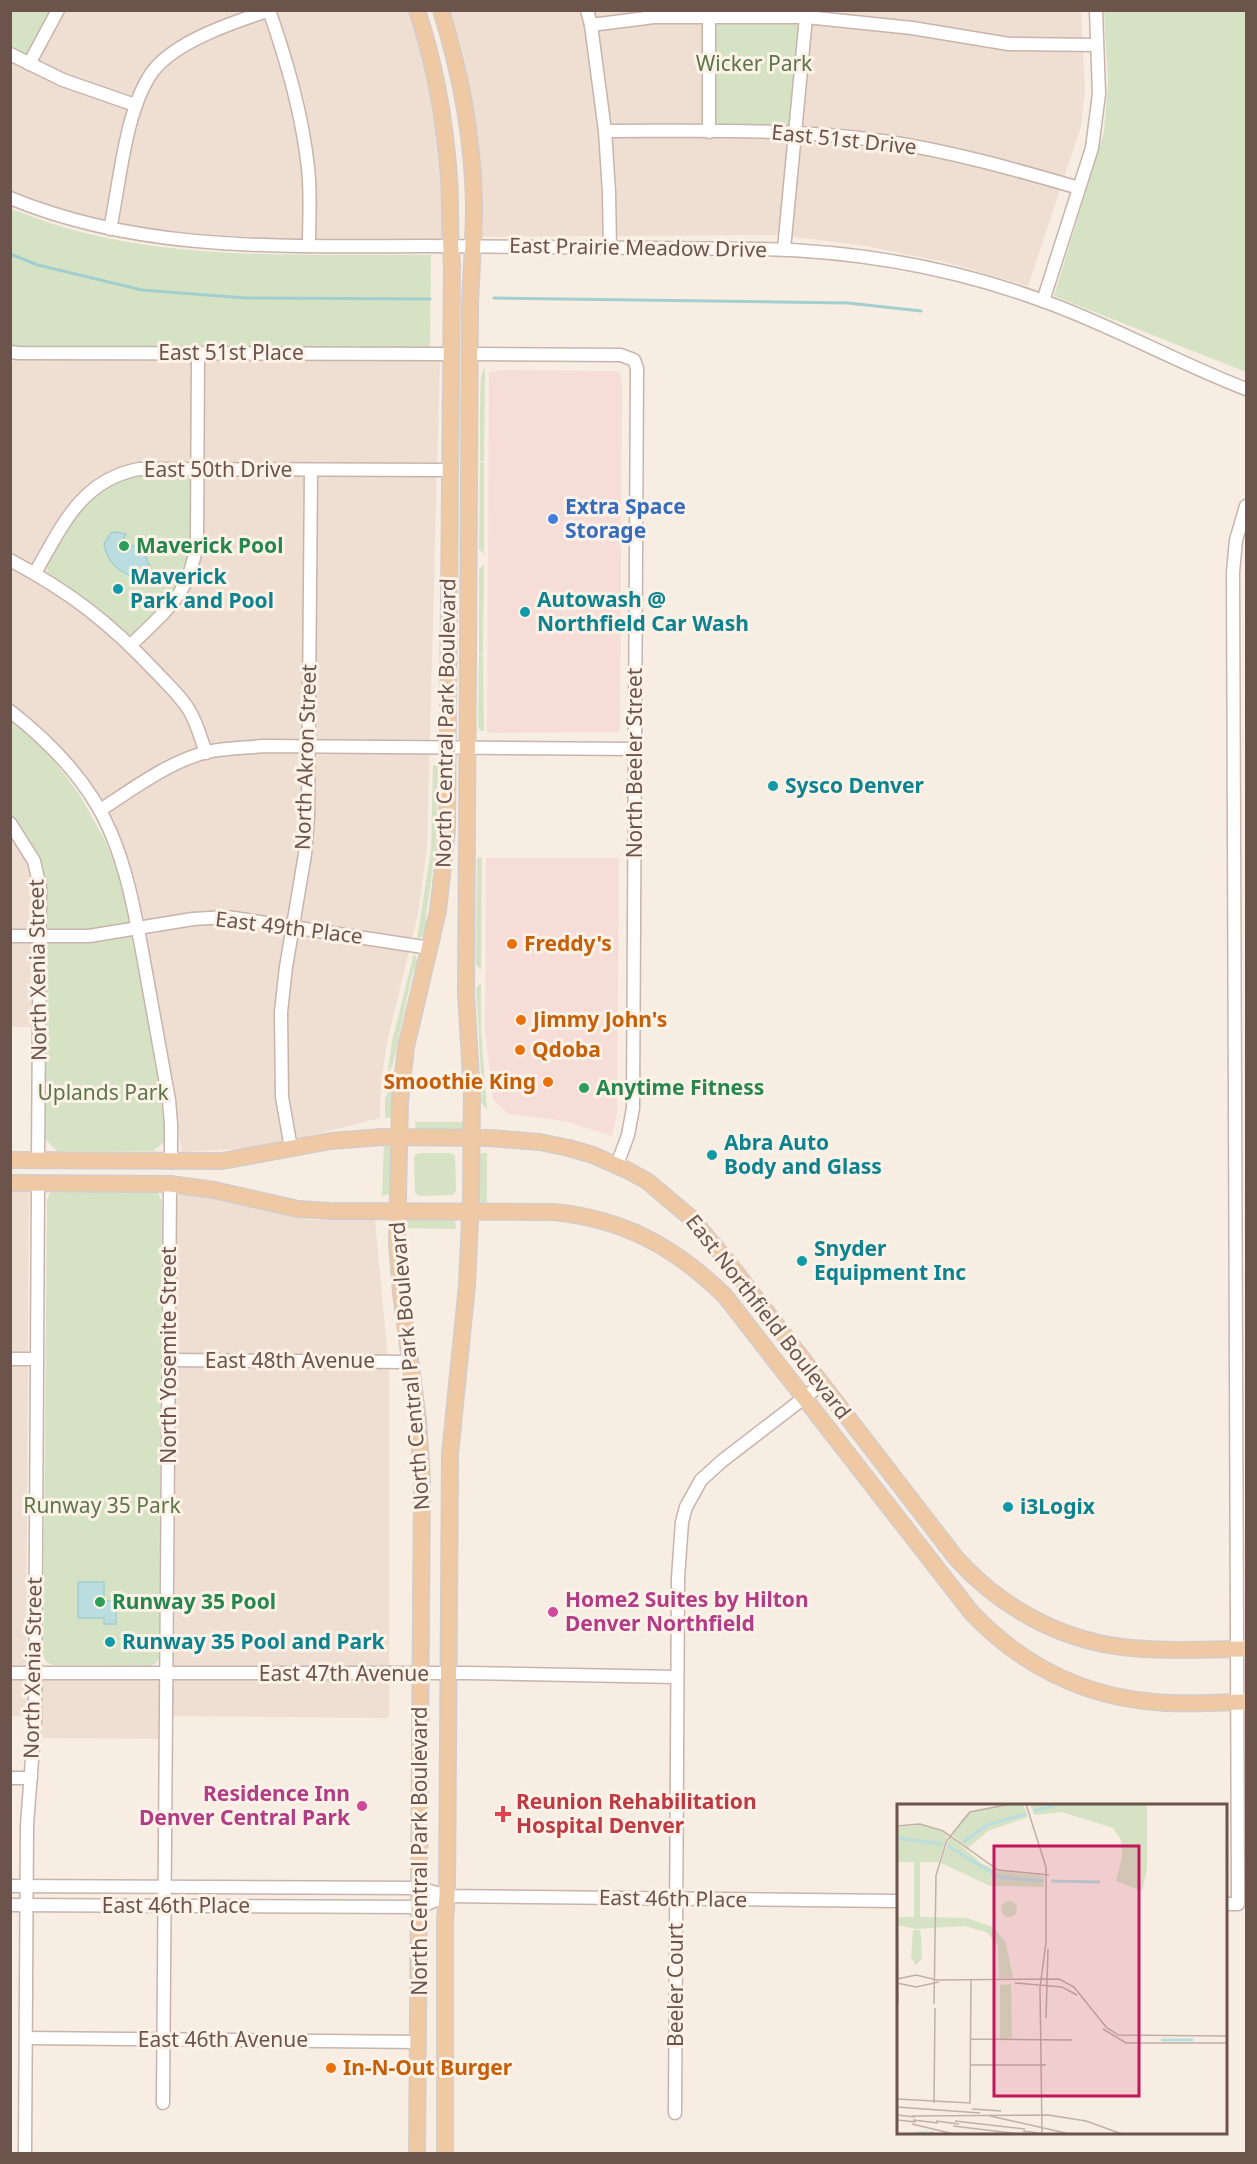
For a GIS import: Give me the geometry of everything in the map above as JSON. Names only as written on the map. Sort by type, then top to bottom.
[{"type":"main road","name":"North Central Park Boulevard","points":[[417,10],[431,60],[449,176],[451,354],[448,813],[445,862],[438,911],[406,1047],[400,1089],[399,1137],[398,1264],[418,1420],[422,1479],[417,2154]]},
{"type":"main road","name":"North Central Park Boulevard","points":[[441,10],[455,59],[467,123],[474,203],[471,264],[465,994],[471,1087],[471,1211],[467,1285],[451,1442],[445,1921],[445,2154]]},
{"type":"main road","name":"East Northfield Boulevard","points":[[10,1160],[222,1161],[331,1141],[399,1137],[527,1141],[558,1145],[585,1152],[617,1165],[656,1187],[691,1218],[728,1262],[956,1558],[982,1584],[1011,1606],[1054,1628],[1106,1644],[1141,1648],[1242,1649]]},
{"type":"main road","name":"East Northfield Boulevard","points":[[10,1183],[170,1184],[214,1190],[298,1209],[536,1211],[584,1216],[621,1226],[657,1242],[694,1268],[725,1296],[971,1612],[1011,1650],[1057,1677],[1091,1691],[1117,1697],[1166,1703],[1243,1702]]},
{"type":"main road","points":[[419,2042],[433,2047],[445,2061]]},
{"type":"street","points":[[29,63],[58,10]]},
{"type":"street","points":[[587,10],[605,131],[610,248]]},
{"type":"street","points":[[1043,301],[1092,148],[1099,94],[1096,10]]},
{"type":"street","points":[[110,230],[135,105],[154,70],[183,45],[270,11],[289,66],[300,119],[308,168],[309,246]]},
{"type":"street","points":[[591,25],[654,17],[750,13],[806,17],[867,16],[1009,44],[1097,45]]},
{"type":"street","points":[[709,16],[709,132]]},
{"type":"street","points":[[784,249],[806,17]]},
{"type":"street","points":[[10,54],[63,80],[135,105]]},
{"type":"street","name":"East 51st Drive","points":[[605,131],[796,133],[868,139],[994,163],[1079,188]]},
{"type":"street","name":"East Prairie Meadow Drive","points":[[10,198],[110,230],[194,242],[309,246],[784,249],[842,254],[913,265],[976,279],[1043,301],[1083,316],[1246,389]]},
{"type":"street","name":"East 51st Place","points":[[10,352],[451,354]]},
{"type":"street","points":[[131,645],[175,601],[186,584],[194,563],[197,542],[198,352]]},
{"type":"street","name":"North Beeler Street","points":[[470,354],[621,355],[634,360],[638,372],[633,1108],[628,1135],[617,1165]]},
{"type":"street","name":"East 50th Drive","points":[[35,573],[69,516],[84,496],[113,476],[139,469],[450,470]]},
{"type":"street","name":"North Akron Street","points":[[291,1148],[282,1097],[281,1012],[286,967],[305,854],[308,817],[310,470]]},
{"type":"street","points":[[1232,1904],[1243,1702],[1242,1649],[1238,1631],[1233,572],[1236,540],[1246,506]]},
{"type":"street","points":[[10,560],[73,597],[131,645],[183,701],[190,712],[206,753]]},
{"type":"street","points":[[10,711],[31,727],[81,781],[100,810],[122,861],[132,896],[169,1100],[171,1162]]},
{"type":"street","points":[[100,810],[165,770],[206,753],[232,748],[263,746],[635,749]]},
{"type":"street","name":"North Xenia Street","points":[[10,823],[29,851],[37,870],[40,887],[38,1161]]},
{"type":"street","name":"East 49th Place","points":[[10,936],[89,936],[215,917],[243,918],[430,948]]},
{"type":"street","name":"North Xenia Street","points":[[25,2154],[28,1819],[35,1720],[38,1183]]},
{"type":"street","name":"North Yosemite Street","points":[[163,2103],[170,1184]]},
{"type":"street","points":[[10,1359],[36,1359]]},
{"type":"street","name":"East 48th Avenue","points":[[169,1360],[410,1362]]},
{"type":"street","name":"Beeler Court","points":[[675,2113],[678,1548],[680,1528],[693,1493],[710,1471],[822,1384]]},
{"type":"street","name":"East 47th Avenue","points":[[10,1673],[448,1673],[677,1677]]},
{"type":"street","points":[[10,1778],[31,1778]]},
{"type":"street","name":"East 46th Place","points":[[10,1886],[419,1888],[447,1896],[897,1901]]},
{"type":"street","name":"East 46th Place","points":[[10,1905],[419,1907],[447,1896]]},
{"type":"street","name":"East 46th Avenue","points":[[27,2038],[419,2042]]},
{"type":"shaded area","points":[[10,11],[411,11],[434,104],[442,173],[444,242],[303,242],[194,238],[109,224],[11,193]]},
{"type":"shaded area","name":"Wicker Park","points":[[451,11],[1081,11],[1085,89],[1081,126],[1028,286],[945,262],[866,246],[779,235],[481,237],[482,195],[478,137],[464,56]]},
{"type":"shaded area","points":[[11,357],[440,360],[427,848],[418,914],[387,1042],[381,1083],[380,1118],[266,1147],[182,1152],[146,935],[133,873],[108,813],[63,750],[11,704]]},
{"type":"shaded area","points":[[501,370],[615,371],[620,373],[622,380],[620,727],[618,732],[491,733],[487,731],[489,372]]},
{"type":"shaded area","points":[[10,833],[35,879],[34,1027],[11,1027]]},
{"type":"shaded area","points":[[486,858],[619,858],[617,1112],[612,1136],[565,1121],[509,1114],[493,1099],[485,1031]]},
{"type":"shaded area","points":[[10,1189],[29,1189],[26,1677],[174,1679],[176,1195],[201,1195],[310,1220],[375,1220],[389,1370],[389,1718],[161,1716],[161,1739],[42,1738],[42,1716],[11,1716]]},
{"type":"green space","points":[[10,11],[58,11],[29,64],[11,54]]},
{"type":"green space","points":[[1104,11],[1246,11],[1246,372],[1054,296],[1104,132],[1108,82]]},
{"type":"green space","name":"Wicker Park","points":[[711,19],[803,20],[791,126],[709,125]]},
{"type":"green space","points":[[10,208],[60,226],[112,239],[164,247],[271,254],[431,255],[430,350],[11,349]]},
{"type":"green space","points":[[485,367],[484,461],[480,461],[481,376]]},
{"type":"green space","points":[[480,462],[484,462],[484,554],[479,549]]},
{"type":"green space","points":[[146,474],[184,474],[191,479],[190,541],[183,571],[168,599],[131,634],[125,634],[96,605],[49,575],[47,567],[74,519],[96,494],[109,485],[126,478]]},
{"type":"green space","points":[[484,565],[483,654],[479,654],[479,569]]},
{"type":"green space","points":[[479,655],[483,655],[484,731],[480,731],[478,726]]},
{"type":"green space","name":"Uplands Park","points":[[10,718],[52,758],[79,794],[105,840],[121,882],[164,1105],[164,1142],[153,1151],[57,1151],[46,1140],[45,881],[37,854],[11,815]]},
{"type":"green space","points":[[433,765],[438,765],[436,846],[425,935],[417,939],[431,849]]},
{"type":"green space","points":[[482,857],[481,970],[476,965],[477,858]]},
{"type":"green space","points":[[414,953],[418,962],[412,975],[392,1068],[390,1068],[394,1079],[385,1092],[392,1041]]},
{"type":"green space","points":[[481,983],[481,1029],[487,1110],[480,1101],[482,1097],[481,1076],[483,1075],[481,1073],[476,988]]},
{"type":"green space","points":[[394,1083],[394,1118],[385,1118],[385,1098]]},
{"type":"green space","points":[[415,1122],[466,1122],[465,1131],[416,1131]]},
{"type":"green space","points":[[384,1143],[393,1146],[392,1193],[382,1196]]},
{"type":"green space","points":[[421,1153],[455,1155],[456,1190],[453,1195],[420,1196],[415,1193],[414,1158],[415,1155]]},
{"type":"green space","points":[[487,1153],[487,1206],[480,1205],[478,1201],[478,1156]]},
{"type":"green space","name":"Runway 35 Park","points":[[57,1188],[148,1189],[158,1193],[162,1202],[159,1658],[150,1666],[53,1665],[46,1662],[43,1655],[47,1200],[50,1192]]},
{"type":"green space","points":[[407,1218],[453,1218],[456,1229],[404,1228]]},
{"type":"water","name":"Maverick Pool","points":[[111,533],[126,534],[120,548],[121,551],[137,544],[146,557],[152,573],[140,579],[121,571],[112,563],[104,544]]},
{"type":"water","name":"Runway 35 Pool","points":[[78,1582],[104,1582],[104,1601],[116,1601],[116,1624],[104,1624],[104,1618],[78,1618]]},
{"type":"waterway","points":[[10,254],[38,265],[142,290],[245,298],[430,299]]},
{"type":"waterway","points":[[494,298],[848,303],[921,311]]},
{"type":"place","name":"Extra Space Storage","points":[[553,519]]},
{"type":"place","name":"Maverick Pool","points":[[124,546]]},
{"type":"place","name":"Maverick Park and Pool","points":[[118,589]]},
{"type":"place","name":"Autowash @ Northfield Car Wash","points":[[525,612]]},
{"type":"place","name":"Sysco Denver","points":[[773,786]]},
{"type":"place","name":"Freddy's","points":[[512,944]]},
{"type":"place","name":"Jimmy John's","points":[[521,1020]]},
{"type":"place","name":"Qdoba","points":[[520,1050]]},
{"type":"place","name":"Smoothie King","points":[[548,1082]]},
{"type":"place","name":"Anytime Fitness","points":[[584,1088]]},
{"type":"place","name":"Abra Auto Body and Glass","points":[[712,1155]]},
{"type":"place","name":"Snyder Equipment Inc","points":[[802,1261]]},
{"type":"place","name":"i3Logix","points":[[1008,1507]]},
{"type":"place","name":"Runway 35 Pool","points":[[100,1602]]},
{"type":"place","name":"Home2 Suites by Hilton Denver Northfield","points":[[553,1612]]},
{"type":"place","name":"Runway 35 Pool and Park","points":[[110,1642]]},
{"type":"place","name":"Residence Inn Denver Central Park","points":[[362,1806]]},
{"type":"place","name":"Reunion Rehabilitation Hospital Denver","points":[[503,1814]]},
{"type":"place","name":"In-N-Out Burger","points":[[331,2068]]}]
